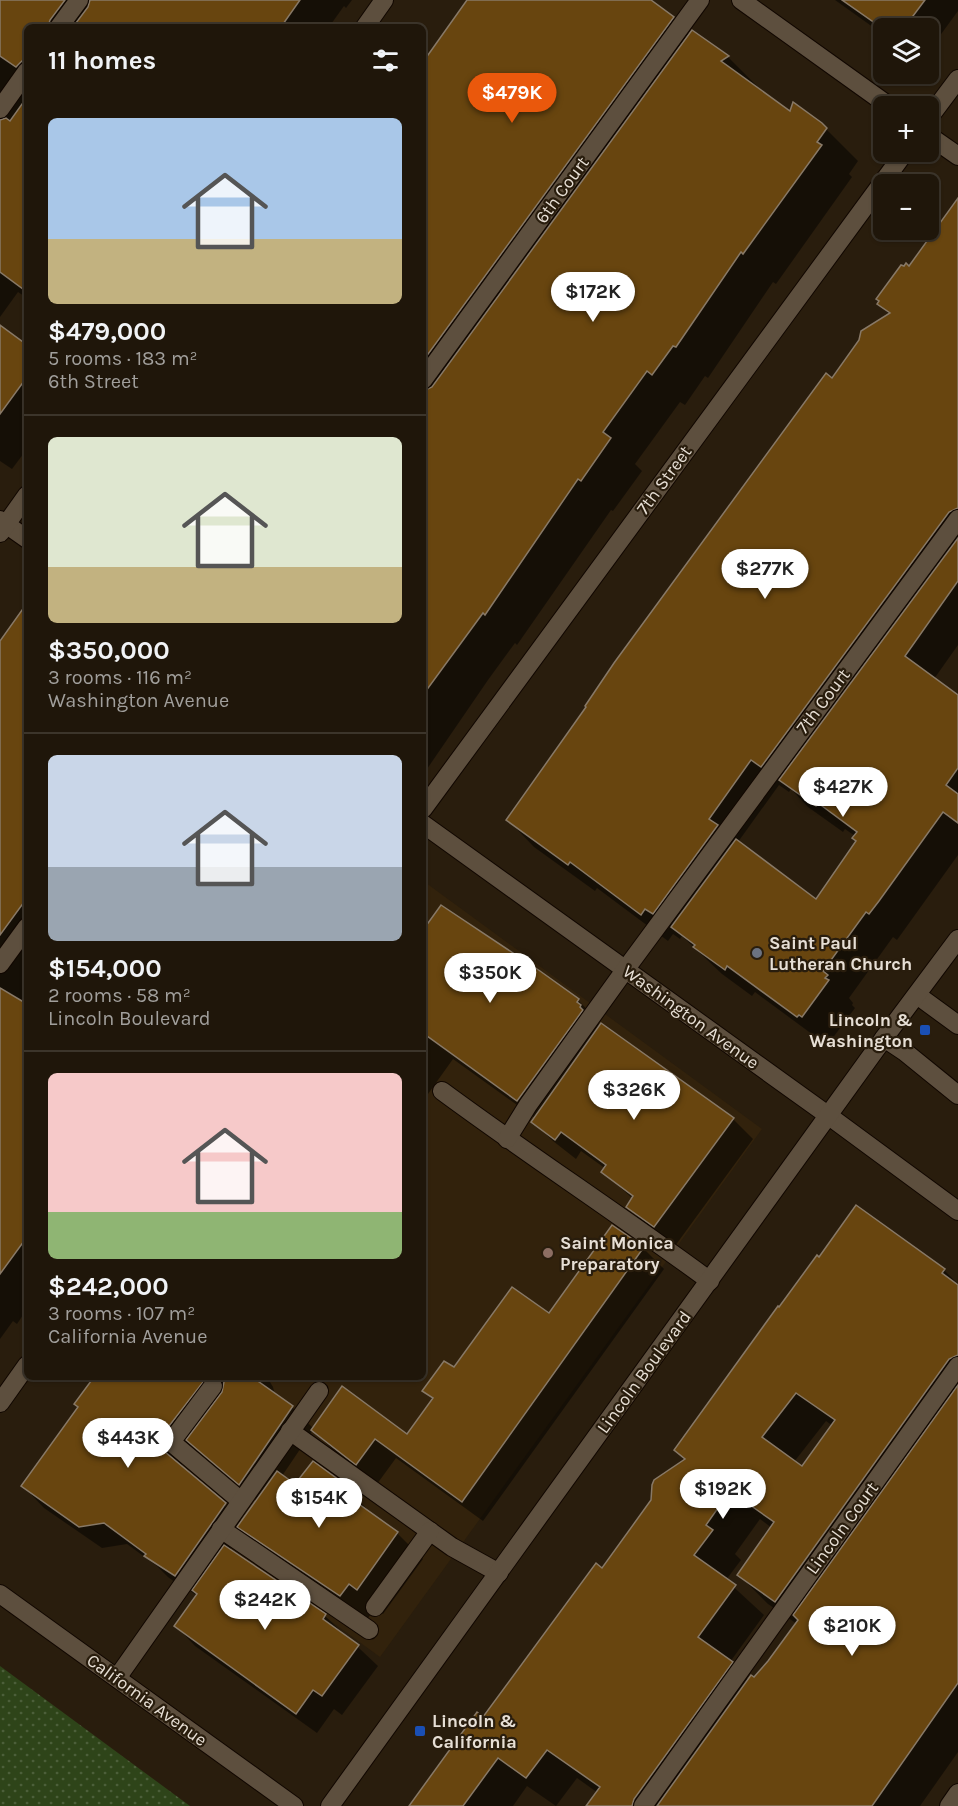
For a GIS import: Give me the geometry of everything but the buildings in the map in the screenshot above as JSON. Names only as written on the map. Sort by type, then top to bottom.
[{"type":"street","points":[[61,24],[78,0]]},
{"type":"street","points":[[367,24],[384,0]]},
{"type":"street","name":"6th Court","points":[[426,376],[700,0]]},
{"type":"street","points":[[741,0],[875,96]]},
{"type":"street","points":[[0,109],[24,75]]},
{"type":"street","points":[[939,104],[958,79]]},
{"type":"street","points":[[939,143],[958,156]]},
{"type":"street","name":"7th Street","points":[[426,805],[898,162]]},
{"type":"street","points":[[24,499],[2,526],[24,537]]},
{"type":"street","name":"7th Court","points":[[507,1139],[528,1105],[625,970],[958,519]]},
{"type":"street","name":"Washington Avenue","points":[[426,826],[829,1116],[958,1212]]},
{"type":"street","points":[[0,964],[24,931]]},
{"type":"street","name":"Lincoln Boulevard","points":[[330,1806],[884,1038],[958,939]]},
{"type":"street","points":[[917,995],[958,1025]]},
{"type":"street","points":[[884,1038],[958,1095]]},
{"type":"street","points":[[442,1091],[710,1281]]},
{"type":"street","name":"Lincoln Court","points":[[643,1806],[958,1366]]},
{"type":"street","points":[[0,1403],[24,1369]]},
{"type":"street","points":[[213,1386],[171,1442],[241,1501]]},
{"type":"street","points":[[117,1678],[319,1391]]},
{"type":"street","points":[[290,1431],[458,1551],[499,1573]]},
{"type":"street","points":[[221,1529],[369,1630]]},
{"type":"street","points":[[375,1607],[430,1531]]},
{"type":"street","name":"California Avenue","points":[[0,1594],[294,1806]]},
{"type":"street","points":[[949,1806],[958,1793]]},
{"type":"shaded area","name":"Saint Monica Preparatory","points":[[426,883],[762,1129],[380,1657],[210,1533],[286,1427],[221,1380],[426,1380]]},
{"type":"green space","points":[[0,1666],[190,1806],[0,1806]]},
{"type":"place","name":"Saint Paul Lutheran Church","points":[[757,953]]},
{"type":"place","name":"Lincoln & Washington","points":[[925,1030]]},
{"type":"place","name":"Saint Monica Preparatory","points":[[548,1253]]},
{"type":"place","name":"Lincoln & California","points":[[420,1731]]}]
